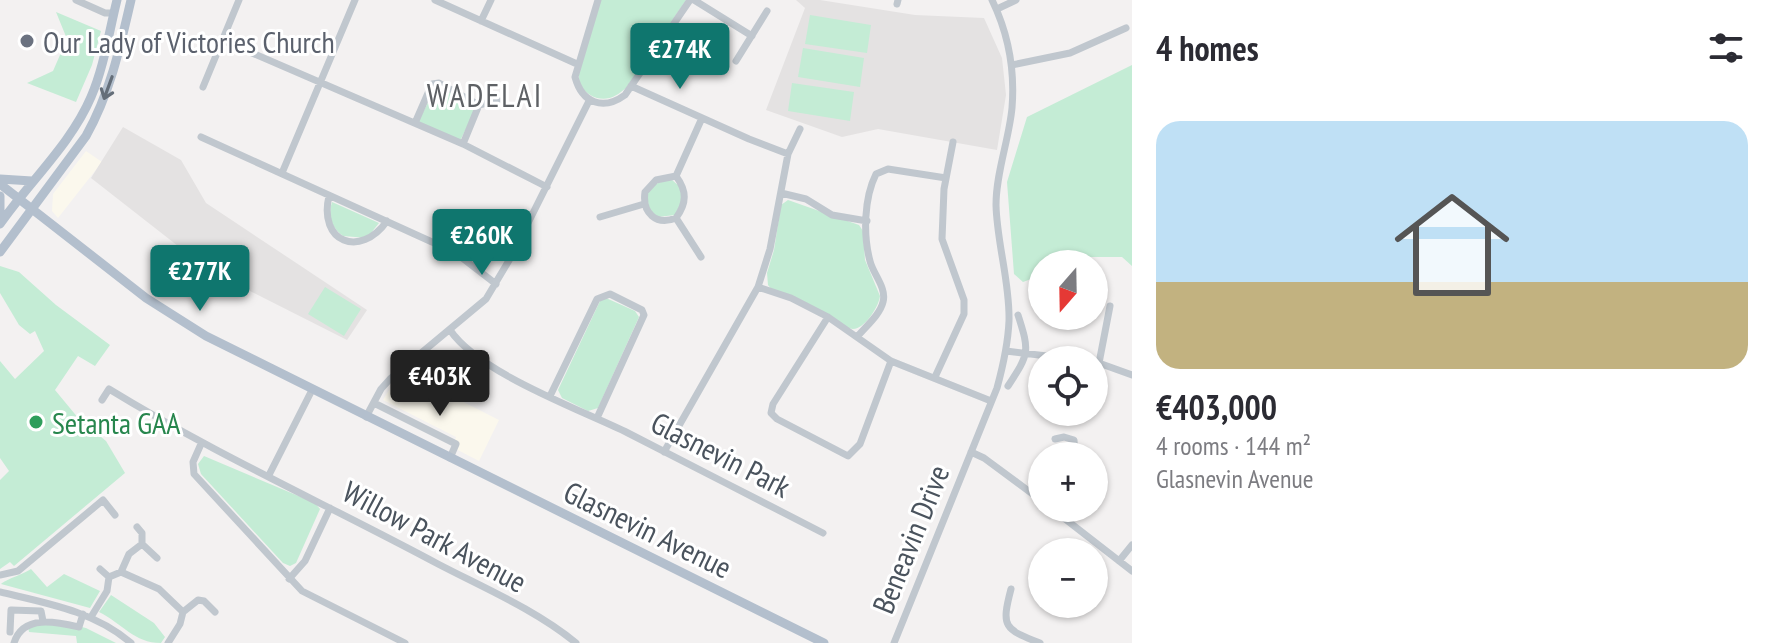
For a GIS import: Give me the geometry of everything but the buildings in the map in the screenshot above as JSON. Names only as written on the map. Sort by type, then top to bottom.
[{"type":"main road","points":[[0,224],[59,149],[90,100],[117,0]]},
{"type":"main road","points":[[114,13],[121,12],[128,0]]},
{"type":"main road","points":[[0,252],[86,136],[96,117],[112,78],[128,0]]},
{"type":"main road","points":[[0,182],[32,181]]},
{"type":"main road","name":"Glasnevin Avenue","points":[[0,182],[92,257],[165,310],[235,351],[824,643]]},
{"type":"main road","points":[[0,196],[0,218]]},
{"type":"street","points":[[76,0],[105,13],[114,13]]},
{"type":"street","points":[[203,87],[239,0]]},
{"type":"street","points":[[282,173],[355,0]]},
{"type":"street","points":[[435,0],[577,64]]},
{"type":"street","points":[[481,21],[491,0]]},
{"type":"street","points":[[598,0],[575,77],[577,87],[589,101],[604,104],[615,102],[631,86],[692,0],[752,36]]},
{"type":"street","name":"Beneavin Drive","points":[[894,643],[991,401],[1006,351],[1009,320],[996,209],[1012,109],[1012,65],[992,0]]},
{"type":"street","points":[[997,9],[1016,0]]},
{"type":"street","points":[[736,61],[767,11]]},
{"type":"street","points":[[1012,65],[1070,53],[1126,28]]},
{"type":"street","points":[[222,40],[463,144],[547,187]]},
{"type":"street","points":[[415,123],[432,84],[439,83],[479,105],[498,100]]},
{"type":"street","points":[[631,86],[788,154]]},
{"type":"street","points":[[366,417],[390,379],[486,299],[524,232],[589,101]]},
{"type":"street","points":[[463,144],[479,105]]},
{"type":"street","points":[[676,176],[656,180],[645,192],[644,204],[651,216],[661,221],[676,218],[685,203],[676,176],[702,118]]},
{"type":"street","points":[[664,452],[758,287],[768,259],[788,154],[800,129]]},
{"type":"street","points":[[201,137],[461,257],[496,284]]},
{"type":"street","points":[[935,377],[964,314],[964,300],[942,239],[946,178],[953,142]]},
{"type":"street","points":[[857,337],[885,298],[869,259],[867,221],[871,184],[876,174],[882,170],[946,178]]},
{"type":"street","points":[[781,193],[806,199],[832,215],[867,221]]},
{"type":"street","points":[[329,196],[325,216],[338,237],[346,241],[364,242],[377,235],[387,221]]},
{"type":"street","points":[[600,217],[644,204]]},
{"type":"street","points":[[676,218],[701,257]]},
{"type":"street","points":[[758,287],[791,298],[828,317],[891,361],[991,401]]},
{"type":"street","points":[[550,396],[597,299],[610,294],[642,310],[644,315],[597,418]]},
{"type":"street","points":[[1100,346],[1110,306]]},
{"type":"street","points":[[1008,386],[1025,360],[1026,353],[1027,342],[1018,315]]},
{"type":"street","points":[[828,317],[773,404],[771,413],[777,419],[848,456],[860,444],[891,361]]},
{"type":"street","name":"Glasnevin Park","points":[[450,330],[485,364],[823,533]]},
{"type":"street","points":[[1006,351],[1026,353]]},
{"type":"street","points":[[1108,366],[1132,375]]},
{"type":"street","name":"Willow Park Avenue","points":[[102,400],[109,389],[201,444],[269,475],[518,606],[576,643]]},
{"type":"street","points":[[269,475],[312,390]]},
{"type":"street","points":[[374,403],[456,444],[450,458]]},
{"type":"street","points":[[416,441],[423,427]]},
{"type":"street","points":[[1055,439],[1064,437],[1074,442]]},
{"type":"street","points":[[201,444],[193,462],[194,474],[289,579],[309,597],[390,640],[405,643]]},
{"type":"street","points":[[971,452],[1028,491]]},
{"type":"street","points":[[0,575],[18,571],[103,500],[115,515]]},
{"type":"street","points":[[289,579],[305,561],[330,508]]},
{"type":"street","points":[[1069,522],[1132,571]]},
{"type":"street","points":[[137,527],[142,533],[142,544],[157,558]]},
{"type":"street","points":[[109,577],[121,572],[129,554],[142,544]]},
{"type":"street","points":[[1119,561],[1132,545]]},
{"type":"street","points":[[100,569],[109,577]]},
{"type":"street","points":[[121,572],[159,589],[183,612]]},
{"type":"street","points":[[43,621],[41,611],[11,610],[14,636],[28,626],[43,621],[79,627],[107,591],[109,577]]},
{"type":"street","points":[[1011,589],[1004,620],[1007,626],[1011,631],[1040,643]]},
{"type":"street","points":[[0,592],[87,615],[131,643]]},
{"type":"street","points":[[168,643],[180,624],[183,612],[198,600],[204,601],[215,612]]},
{"type":"shaded area","points":[[796,0],[820,0],[915,15],[984,18],[1002,58],[1006,95],[997,150],[878,129],[842,137],[766,110],[805,8]]},
{"type":"shaded area","points":[[123,127],[181,160],[206,203],[367,310],[347,340],[242,287],[178,246],[91,178]]},
{"type":"shaded area","points":[[86,151],[102,162],[58,218],[52,211],[53,194]]},
{"type":"shaded area","points":[[406,373],[499,420],[479,461],[452,447],[456,437],[383,400]]},
{"type":"green space","points":[[601,0],[686,0],[626,88],[605,99],[590,95],[579,79],[582,58]]},
{"type":"green space","points":[[56,12],[101,31],[92,65],[76,102],[27,83],[53,71],[67,39]]},
{"type":"green space","points":[[810,15],[871,25],[867,53],[805,44]]},
{"type":"green space","points":[[803,48],[864,58],[860,87],[798,77]]},
{"type":"green space","points":[[1132,65],[1132,266],[1122,257],[1108,257],[1108,250],[1028,250],[1028,280],[1023,282],[1014,274],[1007,182],[1027,117]]},
{"type":"green space","points":[[792,83],[854,92],[850,121],[788,111]]},
{"type":"green space","points":[[441,88],[474,103],[476,108],[460,141],[418,122],[435,89]]},
{"type":"green space","points":[[671,179],[679,186],[683,199],[675,215],[658,217],[649,210],[647,193],[655,184]]},
{"type":"green space","points":[[788,200],[859,225],[863,231],[865,260],[880,296],[871,316],[858,328],[853,329],[826,318],[768,285],[767,273],[781,205]]},
{"type":"green space","points":[[332,202],[379,223],[367,238],[343,236],[332,221]]},
{"type":"green space","points":[[0,266],[19,272],[56,305],[110,345],[95,366],[78,356],[55,390],[79,419],[106,441],[125,473],[14,566],[10,562],[0,569],[0,480],[9,471],[0,458],[0,361],[15,379],[44,351],[35,331],[30,334],[19,325],[0,293]]},
{"type":"green space","points":[[325,287],[361,309],[344,336],[308,314]]},
{"type":"green space","points":[[606,298],[635,311],[639,317],[598,408],[588,411],[562,398],[558,390],[600,301]]},
{"type":"green space","points":[[204,456],[315,503],[320,509],[296,563],[290,566],[283,563],[201,474],[198,464]]},
{"type":"green space","points":[[31,569],[47,587],[64,574],[100,591],[90,608],[1,584]]},
{"type":"green space","points":[[111,595],[154,623],[165,637],[161,643],[143,640],[99,612]]},
{"type":"green space","points":[[58,622],[86,628],[116,643],[77,643],[76,636],[29,632],[28,626]]},
{"type":"place","name":"Our Lady of Victories Church","points":[[27,41]]},
{"type":"place","name":"Setanta GAA","points":[[36,422]]},
{"type":"district","name":"WADELAI","points":[[485,95]]}]
